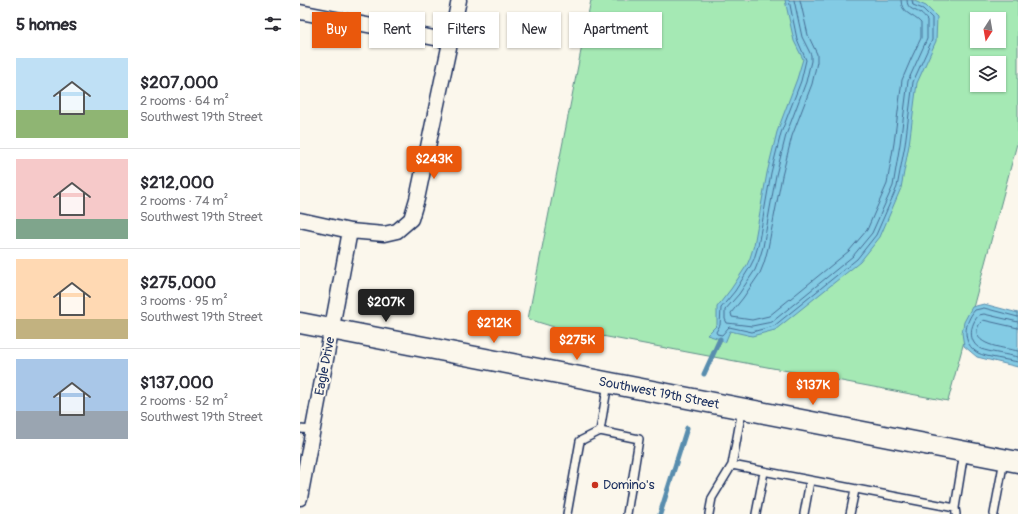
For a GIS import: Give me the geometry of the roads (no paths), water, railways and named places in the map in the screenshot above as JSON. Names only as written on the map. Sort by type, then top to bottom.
[{"type":"street","points":[[456,12],[458,0]]},
{"type":"street","points":[[300,12],[433,38]]},
{"type":"street","points":[[300,220],[350,231],[384,234],[397,231],[411,218],[417,199],[449,48]]},
{"type":"street","name":"Eagle Drive","points":[[300,498],[306,430],[332,329],[350,231]]},
{"type":"street","name":"Southwest 19th Street","points":[[300,323],[1011,461]]},
{"type":"lane","points":[[600,431],[608,383]]},
{"type":"lane","points":[[709,514],[712,498],[732,465],[742,409]]},
{"type":"lane","points":[[567,514],[580,441],[600,431],[639,439],[627,514]]},
{"type":"lane","points":[[732,465],[955,511],[964,452]]},
{"type":"lane","points":[[994,514],[1011,461]]},
{"type":"lane","points":[[756,514],[764,472]]},
{"type":"lane","points":[[804,514],[810,481]]},
{"type":"lane","points":[[850,514],[855,490]]},
{"type":"water","points":[[785,0],[912,0],[926,6],[937,17],[936,41],[917,83],[909,145],[901,188],[880,237],[860,262],[775,330],[752,336],[730,331],[725,343],[720,339],[707,335],[717,325],[717,307],[731,289],[750,258],[777,132],[803,59],[794,41]]},
{"type":"water","points":[[984,304],[1018,313],[1018,367],[977,357],[964,346],[962,333],[964,322],[972,307]]},
{"type":"waterway","points":[[704,374],[720,339]]},
{"type":"waterway","points":[[660,514],[687,428]]},
{"type":"place","name":"Domino's","points":[[595,485]]}]
